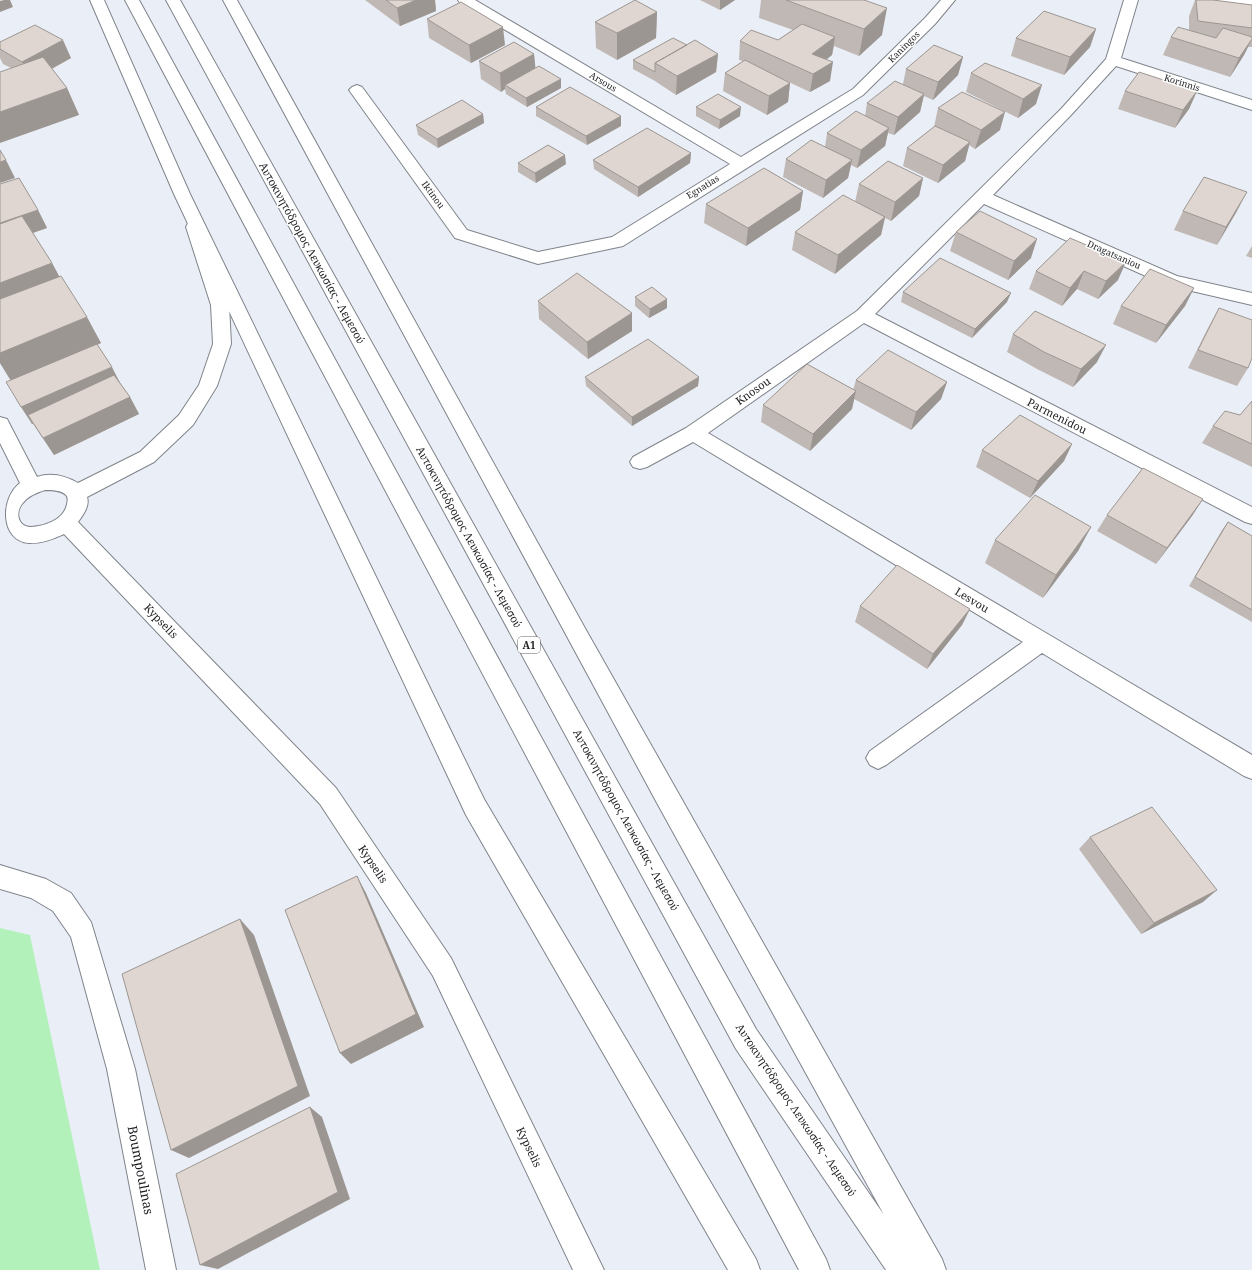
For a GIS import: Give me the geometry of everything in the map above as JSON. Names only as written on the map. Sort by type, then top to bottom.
[{"type":"main road","points":[[97,0],[182,194],[475,807],[745,1270]]},
{"type":"main road","points":[[230,0],[498,492],[807,1050],[931,1270]]},
{"type":"main road","name":"Kaningos","points":[[858,92],[948,0]]},
{"type":"main road","points":[[863,315],[1066,112],[1113,60],[1131,0]]},
{"type":"main road","points":[[1221,0],[1252,4]]},
{"type":"main road","name":"Arsous","points":[[473,2],[741,164]]},
{"type":"main road","name":"Αυτοκινητόδρομος Λευκωσίας - Λεμεσού","points":[[174,3],[746,1039],[904,1270]]},
{"type":"main road","points":[[136,8],[815,1270]]},
{"type":"main road","name":"Korinnis","points":[[1113,60],[1252,105]]},
{"type":"main road","name":"Iktinou","points":[[357,90],[461,234],[538,258]]},
{"type":"main road","name":"Egnatias","points":[[538,258],[617,242],[858,92]]},
{"type":"main road","points":[[76,493],[146,457],[186,420],[208,386],[222,344],[220,305],[182,194]]},
{"type":"main road","name":"Dragatsaniou","points":[[981,196],[1172,281],[1252,298]]},
{"type":"main road","name":"Knosou","points":[[640,462],[692,433],[863,315]]},
{"type":"main road","name":"Parmenidou","points":[[863,315],[1252,516]]},
{"type":"main road","points":[[0,424],[32,486]]},
{"type":"main road","name":"Lesvou","points":[[692,433],[1252,768]]},
{"type":"main road","points":[[45,482],[58,482],[69,486],[76,493],[78,502],[75,513],[66,523],[55,530],[40,534],[27,535],[4,526],[11,503],[20,493],[32,486],[45,482]]},
{"type":"main road","name":"Kypselis","points":[[66,523],[328,796],[442,967],[588,1270]]},
{"type":"main road","points":[[878,758],[1041,642]]},
{"type":"main road","name":"Boumpoulinas","points":[[0,877],[37,888],[62,902],[82,931],[121,1070],[161,1270]]},
{"type":"green space","points":[[0,928],[30,935],[100,1270],[0,1270]]},
{"type":"building","points":[[386,0],[416,0],[397,8]]},
{"type":"building","points":[[635,0],[657,12],[617,33],[595,22]]},
{"type":"building","points":[[786,0],[864,0],[887,8],[864,29]]},
{"type":"building","points":[[1196,0],[1213,0],[1252,5],[1252,28],[1198,21]]},
{"type":"building","points":[[461,2],[503,27],[469,45],[427,19]]},
{"type":"building","points":[[1044,11],[1096,29],[1070,57],[1016,38]]},
{"type":"building","points":[[802,24],[835,37],[812,54],[833,62],[813,74],[740,41],[751,30],[778,40]]},
{"type":"building","points":[[35,25],[63,40],[22,62],[0,49],[0,42]]},
{"type":"building","points":[[1178,27],[1216,38],[1223,28],[1252,37],[1252,39],[1239,58],[1171,37]]},
{"type":"building","points":[[673,38],[687,45],[655,63],[655,72],[633,60]]},
{"type":"building","points":[[695,40],[718,54],[677,76],[655,63]]},
{"type":"building","points":[[514,42],[534,54],[500,73],[479,61]]},
{"type":"building","points":[[934,45],[963,57],[938,82],[906,69]]},
{"type":"building","points":[[43,57],[67,88],[0,112],[0,72]]},
{"type":"building","points":[[745,60],[790,83],[769,96],[725,73]]},
{"type":"building","points":[[985,63],[1042,85],[1023,99],[971,73]]},
{"type":"building","points":[[539,66],[561,79],[526,98],[505,85]]},
{"type":"building","points":[[1139,72],[1197,91],[1183,110],[1125,91]]},
{"type":"building","points":[[895,81],[924,94],[898,117],[867,103]]},
{"type":"building","points":[[570,87],[621,116],[586,136],[536,107]]},
{"type":"building","points":[[962,92],[1005,112],[981,130],[938,108]]},
{"type":"building","points":[[718,94],[741,107],[720,120],[696,107]]},
{"type":"building","points":[[462,100],[483,114],[437,139],[416,125]]},
{"type":"building","points":[[856,111],[889,128],[861,150],[827,133]]},
{"type":"building","points":[[935,126],[970,142],[943,165],[907,148]]},
{"type":"building","points":[[647,128],[691,153],[638,187],[593,160]]},
{"type":"building","points":[[811,140],[852,160],[826,180],[786,159]]},
{"type":"building","points":[[548,145],[565,155],[535,173],[518,163]]},
{"type":"building","points":[[0,150],[6,160],[0,162]]},
{"type":"building","points":[[888,161],[923,178],[895,202],[859,184]]},
{"type":"building","points":[[764,168],[803,191],[748,228],[706,204]]},
{"type":"building","points":[[1204,177],[1247,192],[1226,227],[1183,211]]},
{"type":"building","points":[[19,178],[38,210],[0,223],[0,184]]},
{"type":"building","points":[[843,195],[885,217],[838,255],[795,232]]},
{"type":"building","points":[[980,211],[1037,239],[1014,261],[956,232]]},
{"type":"building","points":[[22,216],[52,263],[0,283],[0,224]]},
{"type":"building","points":[[1070,238],[1126,262],[1106,281],[1084,271],[1070,288],[1036,271]]},
{"type":"building","points":[[940,258],[1011,293],[975,329],[903,292]]},
{"type":"building","points":[[1150,269],[1194,288],[1166,325],[1121,306]]},
{"type":"building","points":[[577,273],[632,313],[587,342],[538,301]]},
{"type":"building","points":[[61,276],[87,317],[0,353],[0,299]]},
{"type":"building","points":[[652,287],[667,299],[650,309],[635,297]]},
{"type":"building","points":[[1219,308],[1252,320],[1252,358],[1248,368],[1198,350]]},
{"type":"building","points":[[1035,311],[1106,345],[1081,369],[1044,352],[1013,334]]},
{"type":"building","points":[[648,339],[699,377],[632,417],[585,377]]},
{"type":"building","points":[[97,344],[112,367],[21,407],[6,382]]},
{"type":"building","points":[[888,350],[947,382],[916,412],[856,380]]},
{"type":"building","points":[[807,364],[856,391],[813,434],[763,405]]},
{"type":"building","points":[[114,375],[130,397],[43,438],[28,415]]},
{"type":"building","points":[[1252,401],[1252,444],[1213,426],[1225,411],[1240,415]]},
{"type":"building","points":[[1020,415],[1072,444],[1038,481],[982,450]]},
{"type":"building","points":[[1143,468],[1203,499],[1167,548],[1107,515]]},
{"type":"building","points":[[1035,495],[1091,527],[1056,575],[995,540]]},
{"type":"building","points":[[1228,522],[1252,536],[1252,610],[1195,577]]},
{"type":"building","points":[[897,565],[970,609],[933,654],[860,606]]},
{"type":"building","points":[[1152,807],[1217,890],[1154,923],[1090,837]]},
{"type":"building","points":[[357,876],[416,1014],[340,1053],[285,910]]},
{"type":"building","points":[[240,919],[298,1086],[171,1150],[122,974]]},
{"type":"building","points":[[310,1107],[338,1192],[200,1265],[176,1174]]}]
